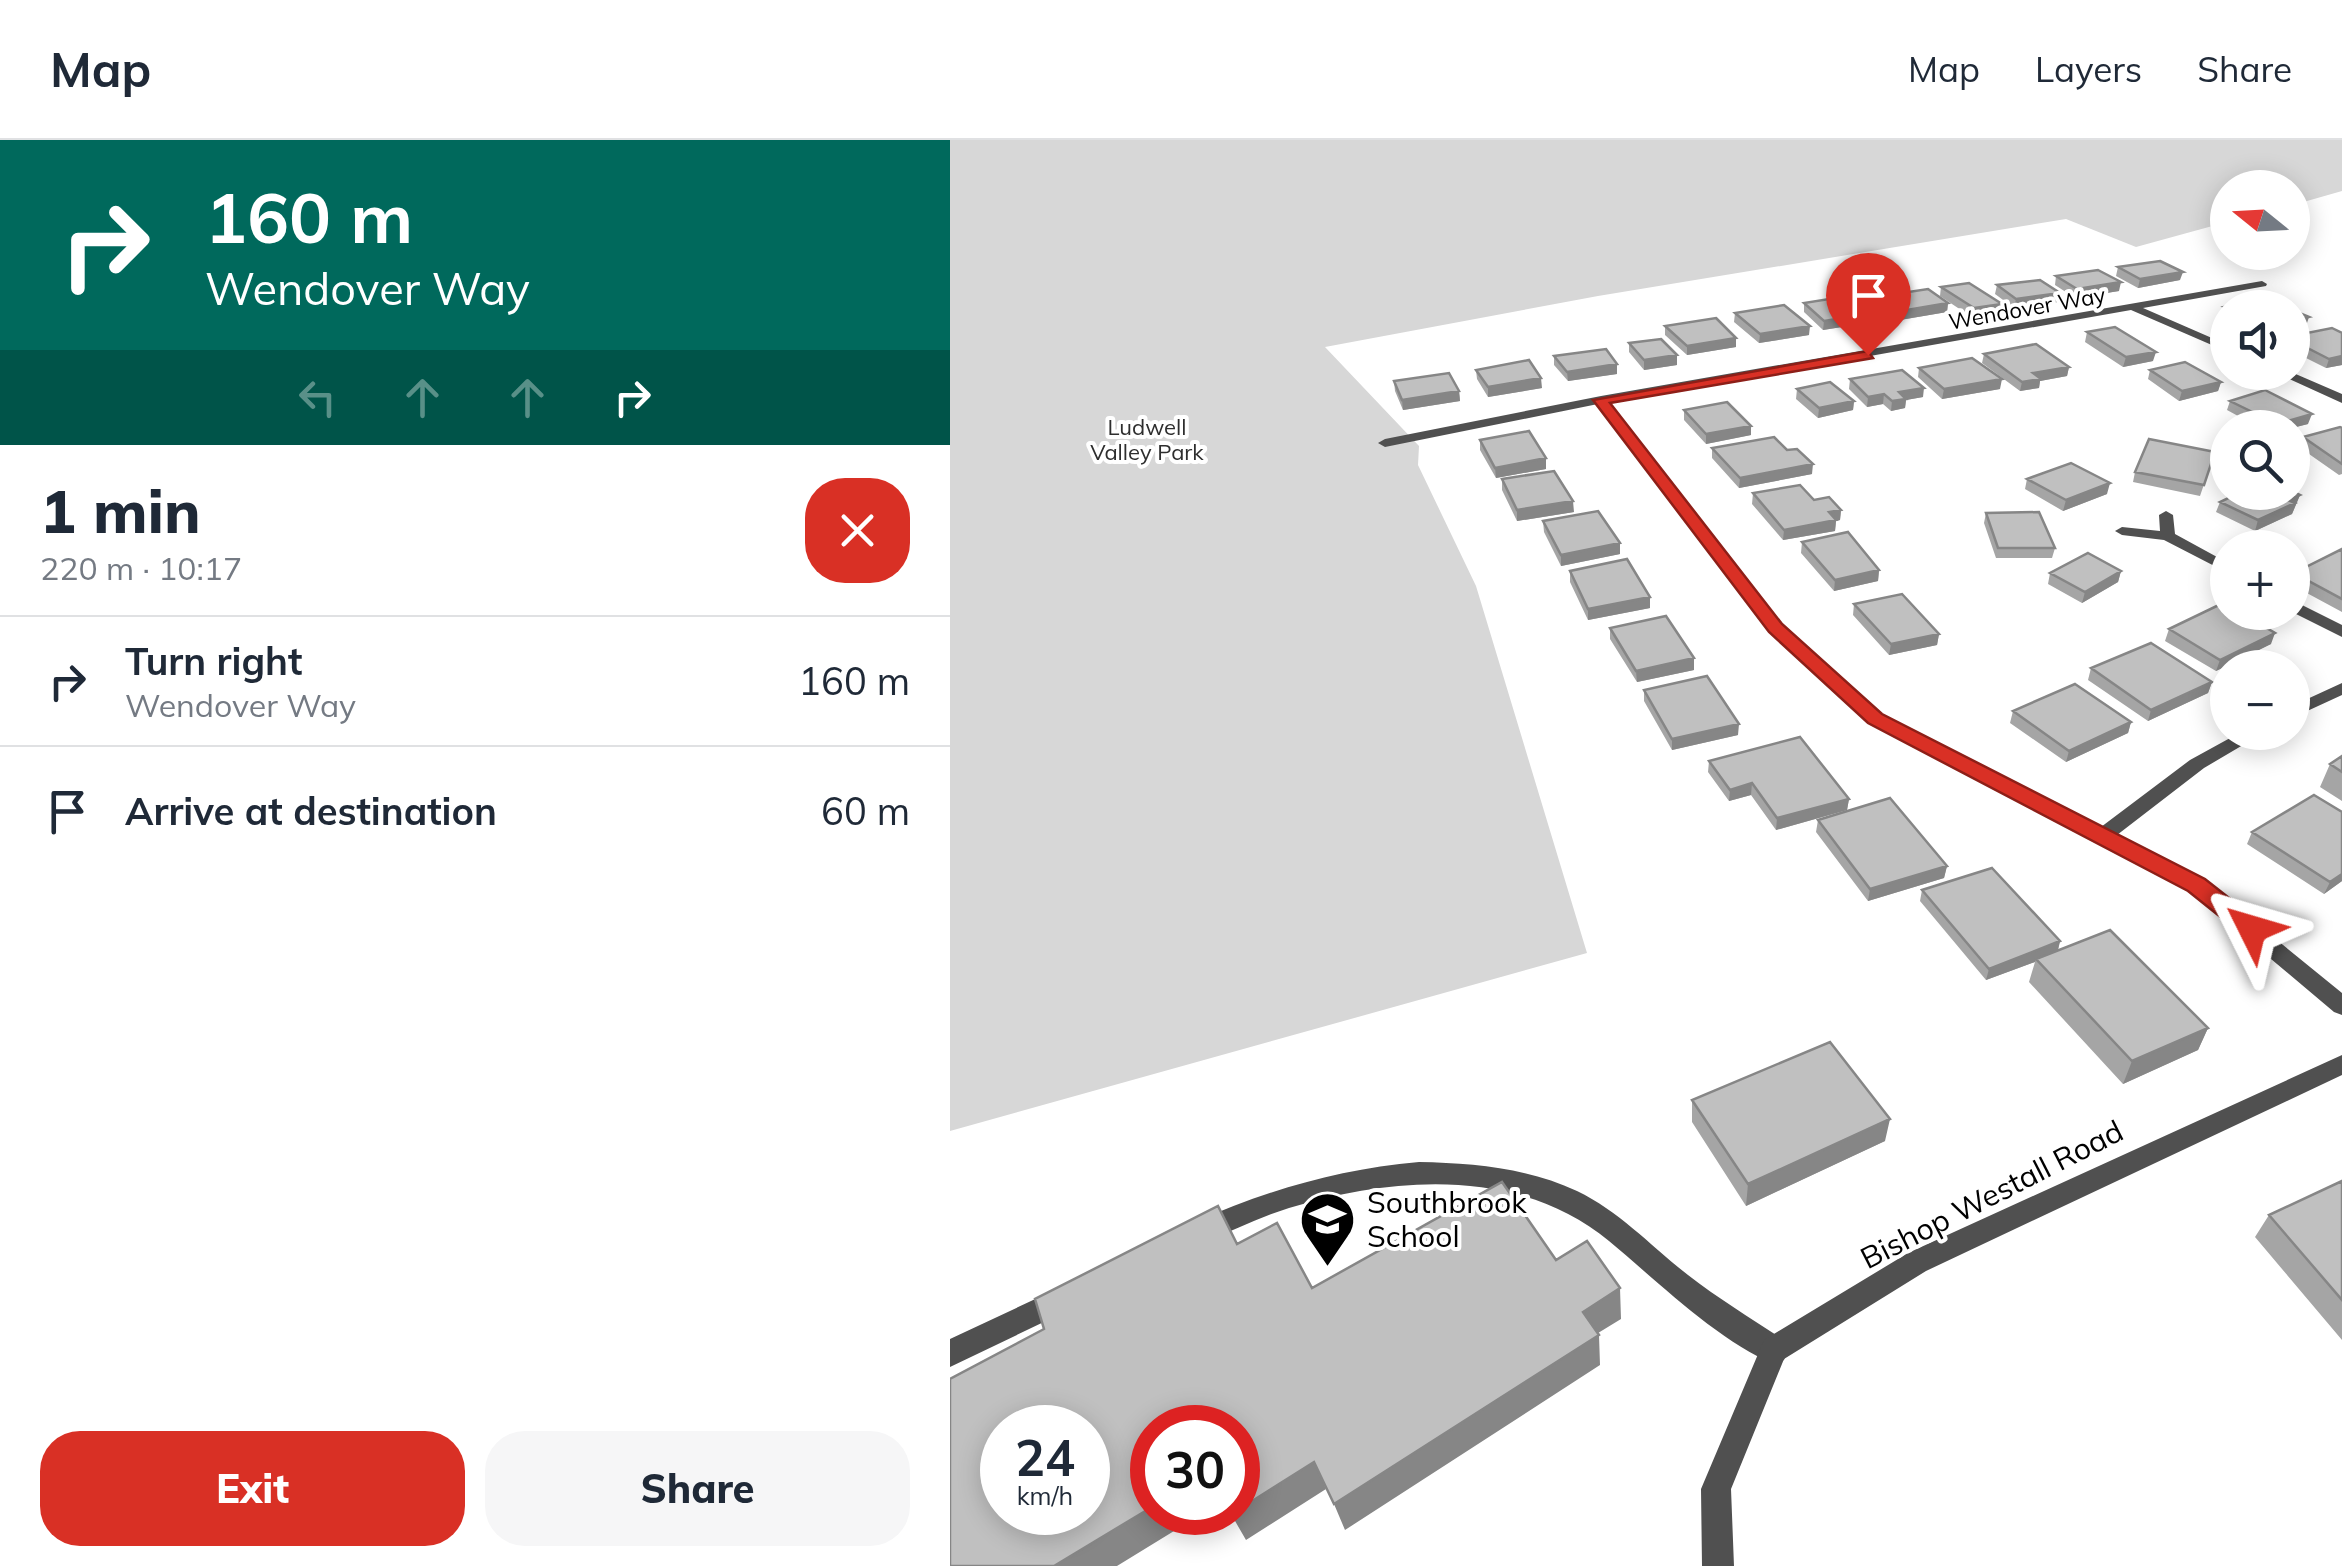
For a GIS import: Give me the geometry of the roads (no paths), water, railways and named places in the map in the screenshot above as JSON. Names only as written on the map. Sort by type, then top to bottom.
[{"type":"street","name":"Wendover Way","points":[[1384,444],[1600,400],[2262,284]]},
{"type":"street","points":[[2136,309],[2210,342]]},
{"type":"street","points":[[2310,386],[2342,400]]},
{"type":"street","points":[[1600,400],[1776,628],[1875,718],[2104,835],[2222,903],[2342,1006]]},
{"type":"street","points":[[2166,514],[2168,536]]},
{"type":"street","points":[[2122,531],[2168,536],[2210,559]]},
{"type":"street","points":[[2310,614],[2342,632]]},
{"type":"street","points":[[2310,705],[2342,688]]},
{"type":"street","points":[[2104,835],[2197,764],[2223,750]]},
{"type":"street","name":"Bishop Westall Road","points":[[1774,1350],[1917,1262],[2342,1064]]},
{"type":"street","points":[[1182,1241],[1254,1206],[1376,1176],[1478,1175],[1553,1192],[1622,1236],[1681,1286],[1774,1350],[1716,1489],[1718,1566]]},
{"type":"street","points":[[950,1353],[1093,1284]]},
{"type":"place","name":"Southbrook School","points":[[1328,1269]]},
{"type":"park label","name":"Ludwell Valley Park","points":[[1147,440]]}]
